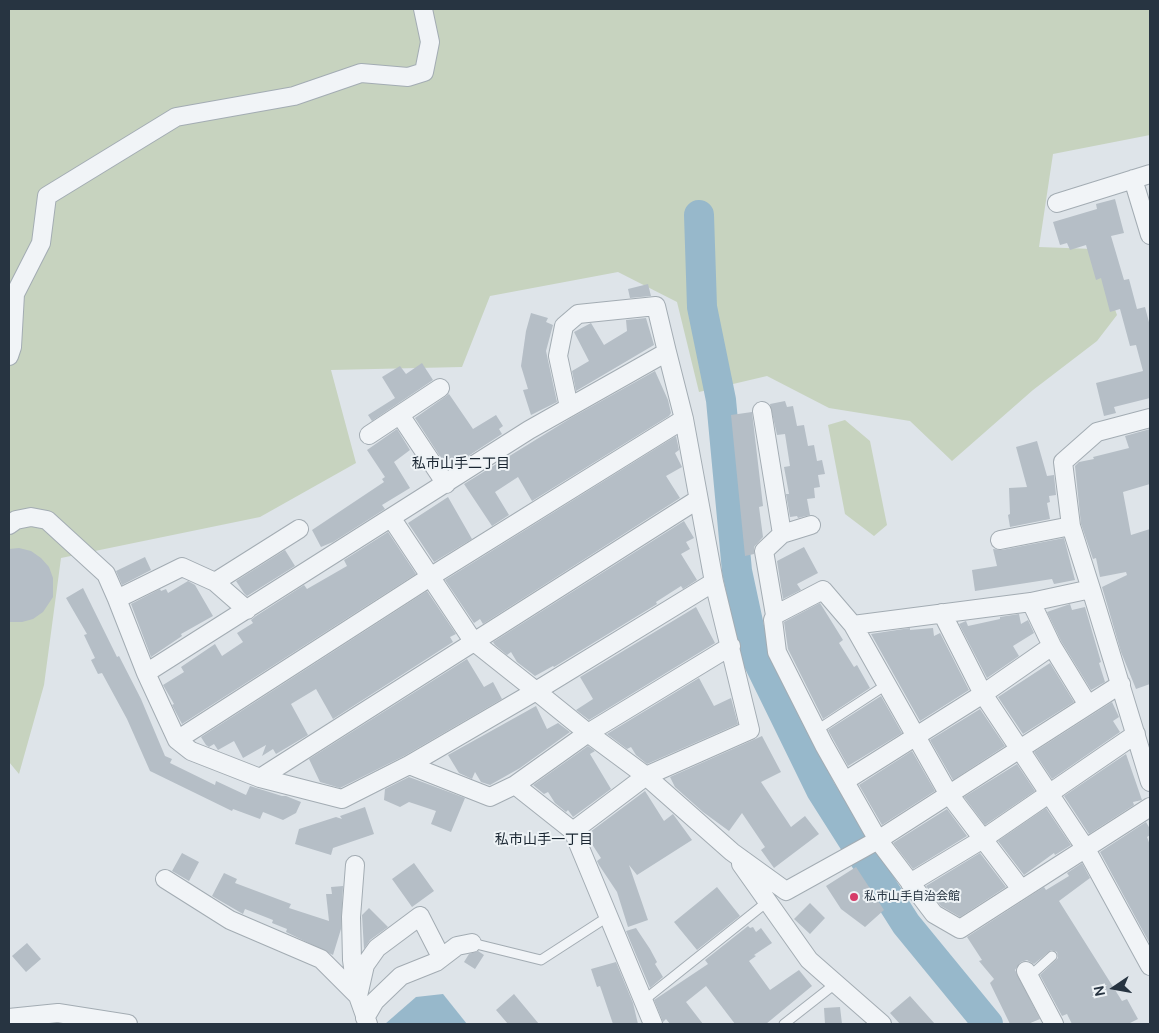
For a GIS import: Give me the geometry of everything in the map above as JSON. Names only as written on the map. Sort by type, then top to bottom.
[{"type":"street","points":[[9,356],[12,347],[15,294],[41,244],[47,196],[176,117],[294,96],[361,73],[408,78],[424,72],[430,42],[424,9]]},
{"type":"street","points":[[1057,202],[1150,174]]},
{"type":"street","points":[[1133,179],[1150,235]]},
{"type":"street","points":[[569,407],[558,356],[564,326],[578,314],[656,306],[684,419],[697,500],[714,582],[750,730],[646,776],[573,831]]},
{"type":"street","points":[[146,673],[569,407],[668,352]]},
{"type":"street","points":[[370,435],[440,388]]},
{"type":"street","points":[[762,411],[782,534]]},
{"type":"street","points":[[400,415],[446,484]]},
{"type":"street","points":[[1150,418],[1097,432],[1063,462],[1071,526],[1150,782]]},
{"type":"street","points":[[177,740],[430,577],[684,419]]},
{"type":"street","points":[[260,778],[697,500]]},
{"type":"street","points":[[9,526],[16,520],[31,518],[47,520],[106,574],[146,673],[177,740],[191,751],[260,778],[342,800],[409,765],[536,691],[714,582]]},
{"type":"street","points":[[392,519],[473,641],[588,733],[646,776],[732,852],[786,891],[878,840],[948,793],[1020,750],[1121,684]]},
{"type":"street","points":[[776,615],[764,551],[782,534],[810,525]]},
{"type":"street","points":[[1000,540],[1071,526]]},
{"type":"street","points":[[215,582],[299,529]]},
{"type":"street","points":[[117,599],[182,567],[215,582],[247,610]]},
{"type":"street","points":[[853,625],[1031,602],[1091,589]]},
{"type":"street","points":[[1021,889],[948,793],[853,625],[823,590],[776,615],[773,620],[777,652],[817,730],[878,840],[934,914],[960,929],[1150,807]]},
{"type":"street","points":[[1031,602],[1052,646],[1088,706]]},
{"type":"street","points":[[942,613],[983,694],[1086,848],[1150,966]]},
{"type":"street","points":[[409,765],[490,797],[515,785],[588,733],[731,646]]},
{"type":"street","points":[[845,781],[983,694],[1052,646]]},
{"type":"street","points":[[910,883],[983,839],[1136,734]]},
{"type":"street","points":[[515,785],[573,831],[653,1024]]},
{"type":"street","points":[[732,852],[808,960],[882,1024]]},
{"type":"street","points":[[355,865],[351,917],[352,960],[358,995],[366,1021]]},
{"type":"street","points":[[165,879],[230,920],[321,959],[358,995]]},
{"type":"street","points":[[358,995],[365,965],[377,948],[420,916],[441,957]]},
{"type":"street","points":[[366,1021],[376,1001],[401,976],[436,962],[457,946],[472,943]]},
{"type":"street","points":[[1028,974],[1054,1024]]},
{"type":"street","points":[[9,1018],[58,1013],[128,1024]]},
{"type":"lane","points":[[817,730],[886,685]]},
{"type":"lane","points":[[643,1001],[768,902]]},
{"type":"lane","points":[[472,943],[541,960],[609,916]]},
{"type":"lane","points":[[1028,974],[1052,956]]},
{"type":"lane","points":[[784,1024],[836,984]]},
{"type":"green space","points":[[9,9],[1150,9],[1150,135],[1053,154],[1039,247],[1093,249],[1117,315],[1097,341],[1033,390],[952,461],[910,421],[829,408],[767,376],[699,392],[677,302],[618,272],[490,296],[462,367],[331,370],[356,463],[260,517],[61,558],[44,685],[19,774],[9,762]]},
{"type":"green space","points":[[845,420],[870,441],[887,525],[874,536],[845,514],[828,425]]},
{"type":"water","points":[[443,994],[467,1024],[385,1024],[416,997]]},
{"type":"building","points":[[1115,199],[1124,233],[1111,236],[1124,280],[1129,279],[1137,309],[1145,307],[1150,326],[1150,398],[1114,407],[1116,413],[1104,416],[1096,383],[1143,371],[1136,345],[1130,346],[1120,309],[1110,312],[1101,278],[1096,280],[1086,245],[1070,250],[1067,243],[1060,245],[1053,222],[1097,209],[1096,204]]},
{"type":"building","points":[[648,284],[651,296],[630,298],[628,289]]},
{"type":"building","points":[[531,313],[548,318],[546,322],[553,325],[546,351],[557,402],[531,415],[523,390],[528,389],[521,366],[526,331]]},
{"type":"building","points":[[646,318],[654,345],[576,391],[572,371],[589,361],[574,332],[591,323],[604,345],[627,331],[626,320]]},
{"type":"building","points":[[422,363],[433,380],[372,421],[368,415],[395,398],[382,377],[400,366],[406,374]]},
{"type":"building","points":[[655,371],[668,400],[671,413],[669,416],[532,501],[518,477],[495,492],[509,515],[492,526],[464,484],[571,418]]},
{"type":"building","points":[[449,394],[473,429],[496,415],[503,426],[499,429],[502,434],[453,466],[448,458],[443,461],[415,418]]},
{"type":"building","points":[[785,401],[787,407],[793,406],[797,426],[804,425],[808,446],[814,445],[817,461],[822,460],[825,474],[818,475],[820,487],[814,488],[815,498],[807,499],[810,515],[798,518],[797,516],[790,517],[786,494],[789,494],[784,467],[790,466],[785,434],[777,435],[770,404]]},
{"type":"building","points":[[752,412],[763,506],[759,507],[763,537],[754,547],[754,554],[745,556],[731,415]]},
{"type":"building","points":[[397,429],[410,450],[394,462],[410,488],[382,505],[385,509],[333,542],[321,547],[312,530],[384,482],[382,479],[385,477],[367,450]]},
{"type":"building","points":[[1150,429],[1150,484],[1123,492],[1131,535],[1150,529],[1150,684],[1136,689],[1121,652],[1102,587],[1127,575],[1126,572],[1100,577],[1096,558],[1093,559],[1081,524],[1075,466],[1079,462],[1094,459],[1093,457],[1129,448],[1125,436]]},
{"type":"building","points":[[676,436],[679,450],[675,453],[682,467],[666,476],[680,498],[483,624],[480,619],[474,623],[445,580]]},
{"type":"building","points":[[1037,441],[1047,476],[1054,475],[1056,495],[1049,496],[1050,502],[1047,503],[1050,519],[1010,527],[1008,515],[1010,514],[1009,488],[1027,487],[1016,447]]},
{"type":"building","points":[[448,497],[472,539],[434,562],[408,523]]},
{"type":"building","points":[[684,521],[694,538],[686,542],[690,549],[681,554],[697,580],[683,589],[681,586],[656,602],[657,604],[554,667],[535,676],[517,662],[511,652],[507,655],[493,642]]},
{"type":"building","points":[[388,532],[416,574],[182,724],[172,705],[174,704],[163,685],[184,672],[181,667],[215,644],[222,656],[243,642],[237,633],[253,623],[251,620],[256,616],[304,585],[307,589],[347,566],[344,560]]},
{"type":"building","points":[[1064,538],[1075,580],[1054,584],[1052,579],[975,591],[972,570],[997,566],[993,549],[1002,550]]},
{"type":"building","points":[[804,547],[818,573],[797,584],[801,590],[783,599],[777,561]]},
{"type":"building","points":[[19,548],[31,551],[49,567],[53,578],[53,597],[43,612],[33,619],[22,622],[9,622],[9,549]]},
{"type":"building","points":[[285,550],[295,566],[247,596],[236,581]]},
{"type":"building","points":[[145,557],[151,570],[122,585],[116,571]]},
{"type":"building","points":[[188,581],[195,585],[213,616],[181,634],[182,636],[151,657],[131,604],[160,589],[161,591],[166,589],[168,593]]},
{"type":"building","points":[[83,588],[117,657],[119,656],[141,699],[165,756],[172,759],[170,763],[215,785],[216,781],[246,795],[250,786],[286,796],[301,802],[296,813],[283,820],[263,812],[260,819],[233,809],[232,811],[150,771],[127,719],[102,673],[98,674],[91,660],[95,658],[84,635],[87,634],[66,598]]},
{"type":"building","points":[[427,591],[456,634],[450,637],[453,642],[333,719],[316,689],[291,704],[308,735],[276,754],[273,749],[262,756],[266,745],[243,758],[234,741],[218,750],[214,744],[209,747],[206,745],[201,737]]},
{"type":"building","points":[[820,603],[843,640],[839,643],[854,667],[857,665],[870,688],[823,719],[788,649],[784,622]]},
{"type":"building","points":[[1070,604],[1072,610],[1085,607],[1101,662],[1099,663],[1105,682],[1091,690],[1061,641],[1047,612]]},
{"type":"building","points":[[696,607],[715,643],[589,720],[576,710],[593,699],[580,677]]},
{"type":"building","points":[[1019,614],[1021,624],[1028,620],[1034,633],[1013,646],[1019,656],[987,678],[959,624],[966,621],[968,626]]},
{"type":"building","points":[[910,628],[910,630],[933,628],[934,636],[940,633],[969,690],[920,721],[871,634]]},
{"type":"building","points":[[467,659],[484,687],[493,682],[502,699],[404,756],[340,788],[320,782],[309,759]]},
{"type":"building","points":[[1050,663],[1074,702],[1023,734],[998,697]]},
{"type":"building","points":[[699,678],[714,706],[731,698],[738,724],[647,764],[636,755],[631,747],[627,749],[607,734]]},
{"type":"building","points":[[881,696],[902,733],[848,766],[828,730]]},
{"type":"building","points":[[1112,702],[1119,717],[1113,721],[1120,732],[1052,779],[1034,752]]},
{"type":"building","points":[[536,706],[547,729],[558,723],[570,732],[520,768],[490,785],[481,782],[475,772],[472,779],[459,773],[448,755]]},
{"type":"building","points":[[980,709],[1005,746],[953,780],[930,740]]},
{"type":"building","points":[[762,736],[781,772],[761,782],[791,827],[805,816],[819,834],[774,868],[761,850],[765,847],[742,813],[729,831],[703,812],[675,787],[670,777]]},
{"type":"building","points":[[588,746],[595,751],[590,754],[611,789],[573,817],[568,810],[566,812],[555,803],[548,792],[544,794],[533,785]]},
{"type":"building","points":[[912,751],[935,791],[882,825],[859,785]]},
{"type":"building","points":[[1126,754],[1142,800],[1133,802],[1134,805],[1089,834],[1064,796]]},
{"type":"building","points":[[1017,764],[1035,791],[985,825],[964,797]]},
{"type":"building","points":[[409,777],[465,798],[451,832],[431,824],[436,811],[409,802],[400,807],[384,800],[385,789]]},
{"type":"building","points":[[645,791],[664,821],[673,814],[692,840],[637,875],[629,865],[648,920],[628,927],[617,892],[599,865],[597,861],[601,858],[586,835]]},
{"type":"building","points":[[365,807],[374,834],[333,848],[331,855],[295,844],[299,829],[336,817],[342,819],[340,816]]},
{"type":"building","points":[[1046,808],[1071,845],[1055,855],[1054,853],[1024,875],[998,841]]},
{"type":"building","points":[[947,809],[967,836],[913,869],[893,843]]},
{"type":"building","points":[[1146,822],[1150,829],[1150,835],[1147,837],[1150,845],[1150,944],[1100,852]]},
{"type":"building","points":[[182,853],[199,862],[189,881],[172,871]]},
{"type":"building","points":[[980,853],[1006,887],[960,917],[941,906],[926,886]]},
{"type":"building","points":[[414,863],[434,891],[412,907],[392,879]]},
{"type":"building","points":[[1082,863],[1090,878],[1059,901],[1122,1001],[1127,999],[1138,1019],[1128,1024],[1072,1024],[1067,1014],[1062,1016],[1040,975],[1058,958],[1057,952],[1051,950],[1034,964],[1027,960],[1021,962],[1015,970],[1040,1019],[1028,1024],[1010,1024],[990,983],[994,979],[979,961],[982,960],[967,937],[1044,887],[1046,890],[1069,876],[1067,873]]},
{"type":"building","name":"私市山手自治会館","points":[[856,867],[884,910],[865,927],[841,909],[826,886]]},
{"type":"building","points":[[224,873],[237,879],[235,883],[291,904],[289,908],[329,921],[326,894],[332,894],[331,887],[343,886],[341,929],[333,955],[286,932],[287,929],[272,923],[273,920],[245,909],[243,914],[212,896]]},
{"type":"building","points":[[717,887],[740,916],[697,950],[674,922]]},
{"type":"building","points":[[810,903],[825,918],[810,934],[794,919]]},
{"type":"building","points":[[369,908],[388,927],[370,940],[364,949],[362,915]]},
{"type":"building","points":[[748,926],[750,928],[753,927],[756,932],[761,928],[772,943],[754,955],[756,956],[749,961],[770,990],[799,970],[812,986],[766,1024],[735,1024],[706,986],[686,1002],[703,1024],[670,1024],[666,1019],[663,1022],[654,1000],[708,964],[705,960]]},
{"type":"building","points":[[636,928],[650,949],[657,962],[655,964],[663,977],[650,988],[626,931]]},
{"type":"building","points":[[27,943],[41,959],[26,972],[12,956]]},
{"type":"building","points":[[478,951],[484,955],[475,969],[464,962],[469,954]]},
{"type":"building","points":[[616,962],[633,1003],[638,1024],[613,1024],[600,986],[597,987],[591,969]]},
{"type":"building","points":[[514,994],[539,1024],[508,1024],[496,1010]]},
{"type":"building","points":[[910,996],[935,1024],[900,1024],[890,1013]]},
{"type":"building","points":[[840,1007],[842,1024],[825,1024],[824,1008]]},
{"type":"waterway","points":[[699,215],[702,307],[721,400],[737,571],[755,655],[821,790],[906,924],[988,1024]]},
{"type":"place","name":"私市山手自治会館","points":[[854,897]]},
{"type":"district","name":"私市山手二丁目","points":[[461,464]]},
{"type":"district","name":"私市山手一丁目","points":[[544,840]]}]
